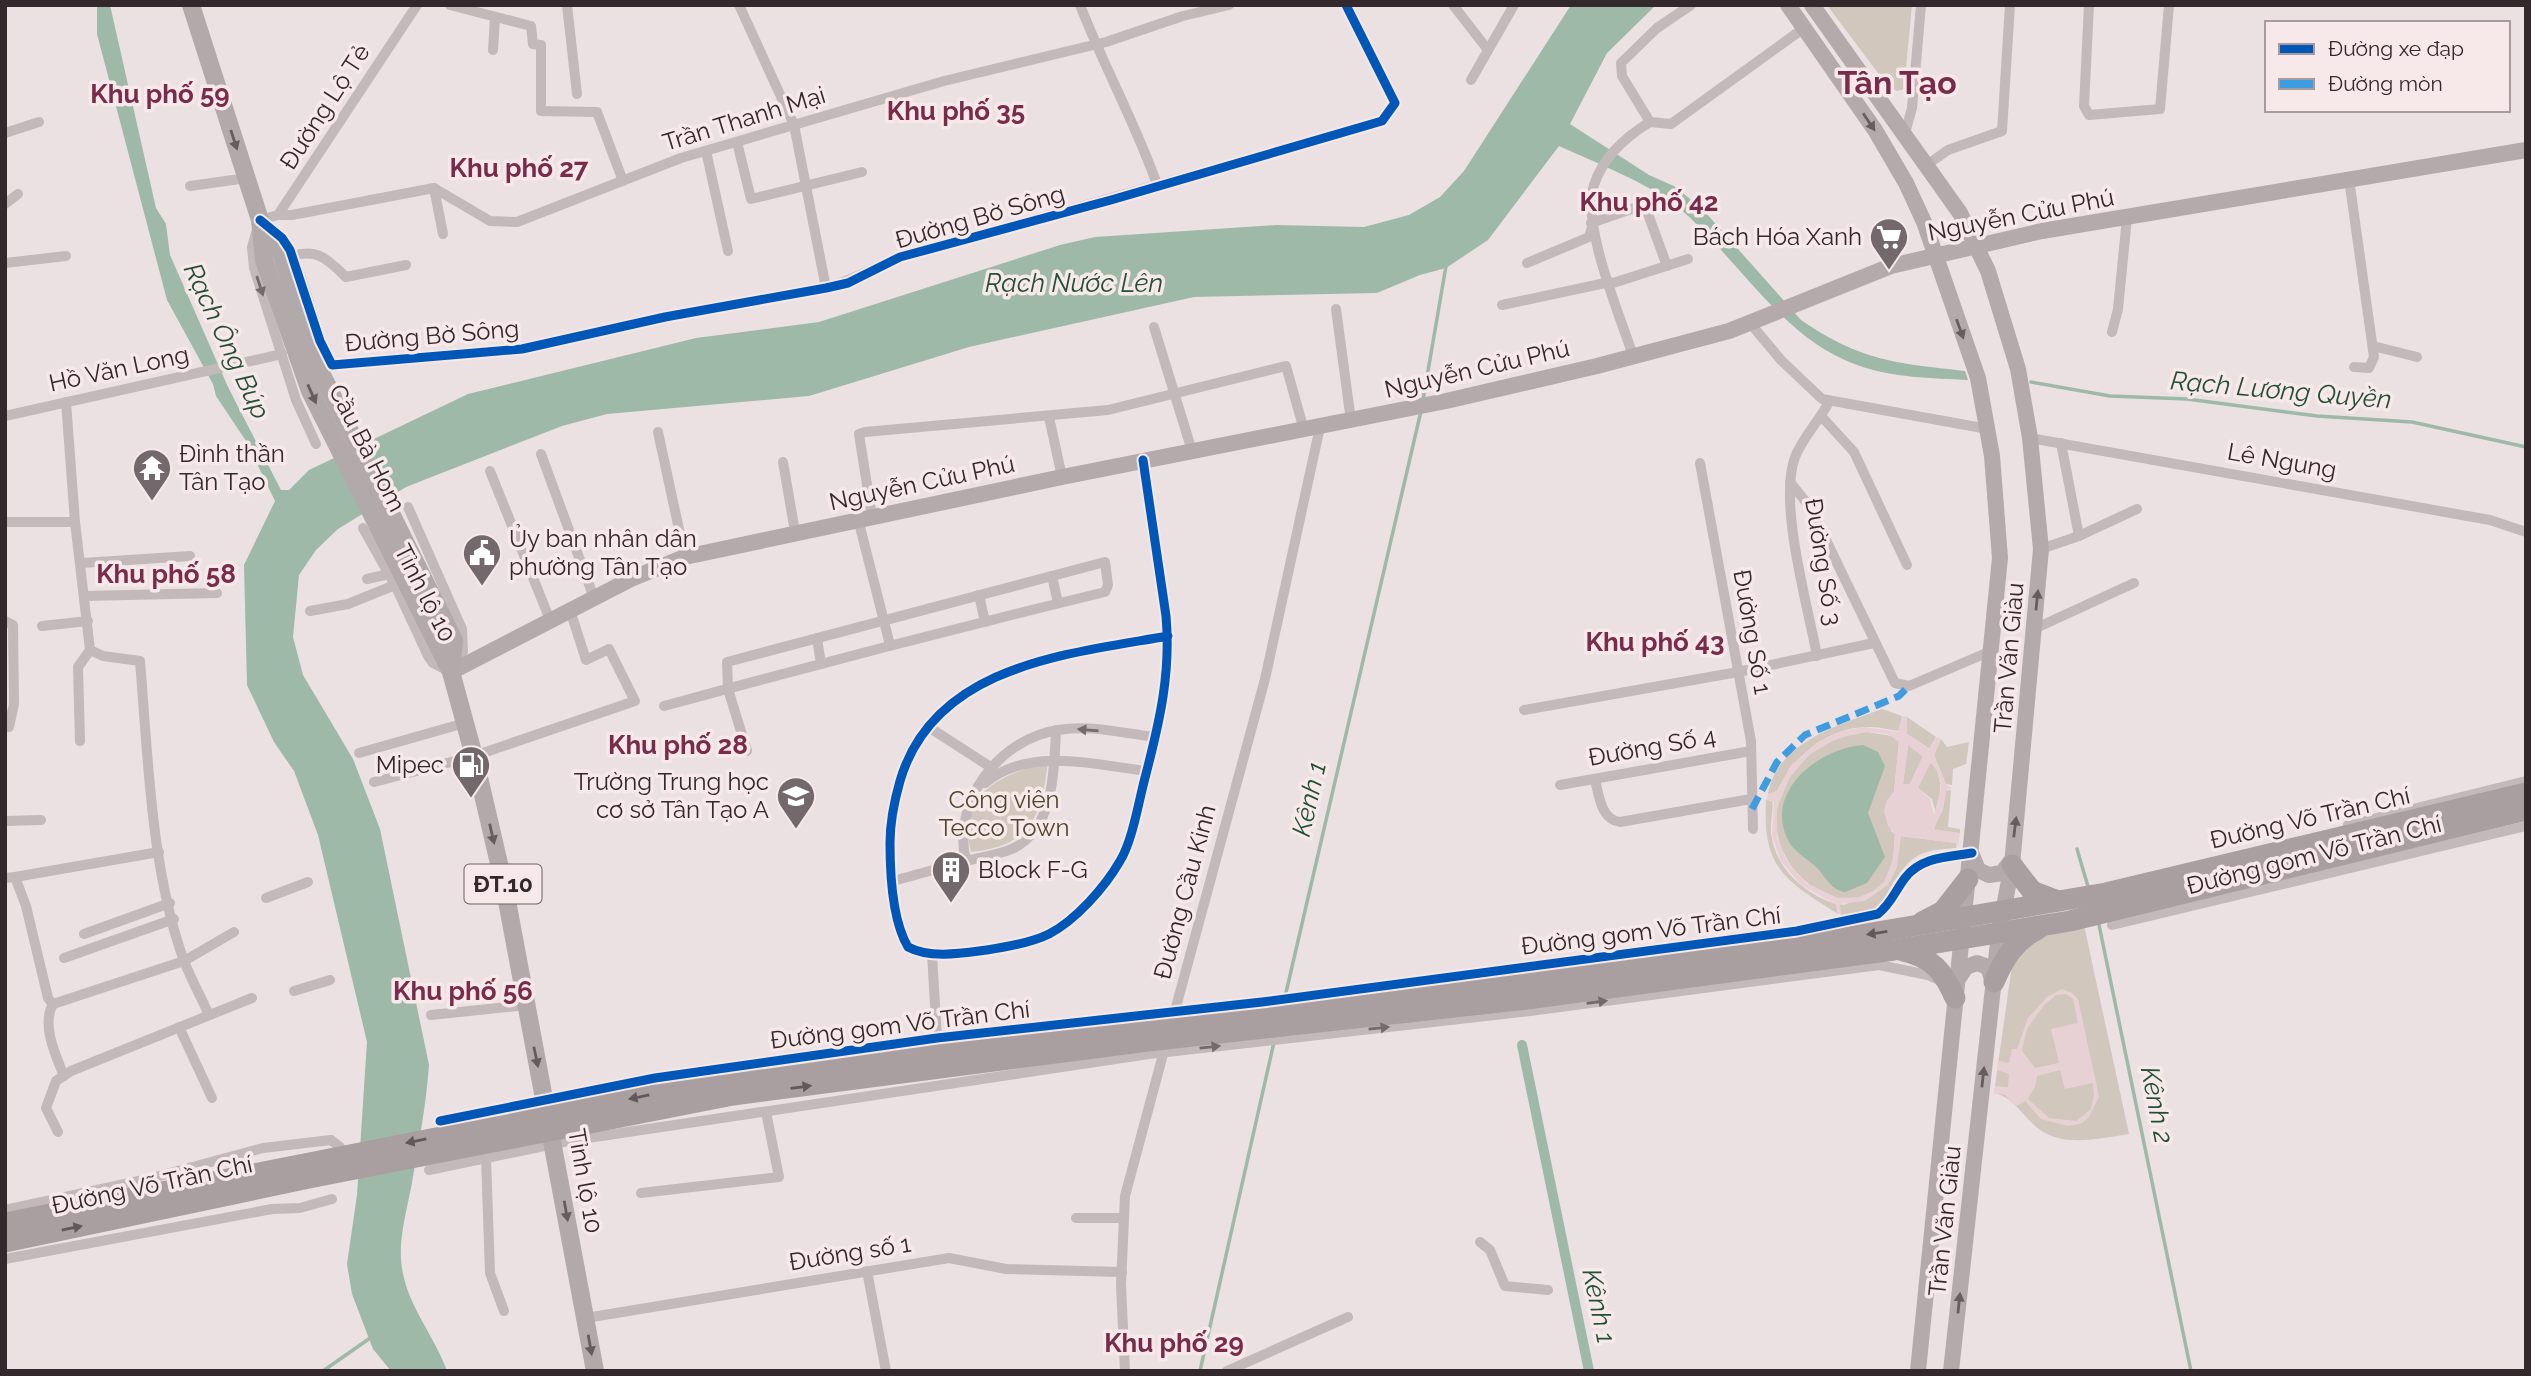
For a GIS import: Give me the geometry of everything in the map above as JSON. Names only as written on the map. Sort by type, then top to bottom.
[{"type":"highway","name":"Đường Võ Trần Chí","points":[[2107,899],[2526,793]]},
{"type":"highway","name":"Đường Võ Trần Chí","points":[[2107,899],[2306,871],[2526,810]]},
{"type":"highway","points":[[2012,861],[2032,891],[2067,907]]},
{"type":"highway","points":[[1907,928],[1943,911],[1968,879]]},
{"type":"highway","points":[[1309,1015],[1527,999],[1894,950],[1962,929],[2107,899]]},
{"type":"highway","points":[[1994,985],[2005,957],[2026,935],[2067,907]]},
{"type":"highway","points":[[307,1171],[732,1087],[1169,1031],[1249,1030],[1309,1015],[1802,938],[1907,928],[1962,929]]},
{"type":"highway","points":[[1894,950],[1917,954],[1933,962],[1956,990]]},
{"type":"highway","name":"Đường Võ Trần Chí","points":[[5,1223],[307,1171]]},
{"type":"highway","name":"Đường Võ Trần Chí","points":[[5,1242],[307,1171]]},
{"type":"main road","name":"ĐT.10","points":[[191,5],[260,220],[279,257]]},
{"type":"main road","name":"Trần Văn Giàu","points":[[1788,5],[1875,130],[1906,183],[1935,255],[1978,378],[1989,429],[2000,558],[1918,1371]]},
{"type":"main road","name":"Trần Văn Giàu","points":[[1812,5],[1928,164],[1978,245],[2018,369],[2030,438],[2042,549],[2012,861],[1994,985],[1951,1371]]},
{"type":"main road","name":"Nguyễn Cửu Phú","points":[[451,673],[594,598],[685,557],[1143,460],[1446,401],[1633,356],[1750,323],[1793,303],[1891,266],[1978,245],[2526,150]]},
{"type":"main road","name":"Cầu Bà Hom","points":[[279,257],[319,369],[448,646]]},
{"type":"main road","name":"Tỉnh lộ 10","points":[[448,646],[451,673],[474,756],[526,1004],[595,1371]]},
{"type":"main road","points":[[1972,853],[1974,865],[1989,876],[2007,869],[2012,861]]},
{"type":"main road","points":[[1956,990],[1962,971],[1977,963],[1992,971],[1994,985]]},
{"type":"street","name":"Đường Lộ Tẻ","points":[[278,215],[416,5]]},
{"type":"street","points":[[450,5],[531,26],[533,44],[541,45],[541,111],[597,112],[623,181]]},
{"type":"street","points":[[567,5],[577,94]]},
{"type":"street","points":[[739,5],[794,125],[826,288]]},
{"type":"street","points":[[1080,5],[1096,45],[1139,132],[1158,187]]},
{"type":"street","name":"Trần Thanh Mại","points":[[434,188],[489,222],[517,222],[706,151],[944,81],[1096,45],[1183,16],[1229,5]]},
{"type":"street","name":"Đường Bờ Sông","points":[[279,257],[332,365],[522,349],[664,317],[848,283],[901,257],[1158,187],[1382,121],[1395,103],[1346,5]]},
{"type":"street","points":[[1453,5],[1488,50]]},
{"type":"street","points":[[1471,80],[1514,5]]},
{"type":"street","points":[[1650,122],[1622,76],[1621,62],[1657,28],[1691,5]]},
{"type":"street","points":[[1905,133],[1912,108],[1921,5]]},
{"type":"street","points":[[1928,164],[1948,150],[2002,131],[2010,5]]},
{"type":"street","points":[[2089,5],[2084,106],[2089,115],[2160,109],[2169,5]]},
{"type":"street","points":[[493,50],[495,17]]},
{"type":"street","points":[[1527,263],[1589,237],[1594,185],[1623,138],[1650,122],[1671,124],[1804,28]]},
{"type":"street","points":[[5,133],[39,122]]},
{"type":"street","points":[[737,142],[751,199],[862,172]]},
{"type":"street","points":[[706,151],[728,251]]},
{"type":"street","points":[[190,186],[247,178]]},
{"type":"street","points":[[2349,179],[2372,346],[2371,366],[2354,367]]},
{"type":"street","points":[[316,444],[298,407],[252,261],[252,247],[260,220],[434,188],[443,233]]},
{"type":"street","points":[[5,204],[18,194]]},
{"type":"street","points":[[1591,225],[1637,207],[1648,214],[1667,266]]},
{"type":"street","points":[[2112,332],[2118,309],[2127,218]]},
{"type":"street","points":[[1591,225],[1633,356]]},
{"type":"street","points":[[279,257],[305,252],[321,254],[346,277],[406,265]]},
{"type":"street","points":[[5,263],[66,256]]},
{"type":"street","points":[[1502,305],[1610,283],[1688,259]]},
{"type":"street","points":[[1336,309],[1351,421]]},
{"type":"street","points":[[1750,323],[1811,391],[1829,402],[1989,429]]},
{"type":"street","points":[[1154,327],[1192,451]]},
{"type":"street","points":[[2372,346],[2417,357]]},
{"type":"street","name":"Hồ Văn Long","points":[[5,416],[282,354]]},
{"type":"street","points":[[890,645],[865,518],[859,434],[1108,410],[1286,366],[1312,429]]},
{"type":"street","points":[[66,402],[75,522],[82,563],[90,650],[79,667],[80,741]]},
{"type":"street","name":"Đường Số 3","points":[[1817,656],[1791,515],[1790,482],[1798,450],[1822,417],[1829,402]]},
{"type":"street","points":[[1049,417],[1062,477]]},
{"type":"street","points":[[1822,417],[1854,452],[1907,565]]},
{"type":"street","name":"Đường Cầu Kinh","points":[[1125,1371],[1122,1219],[1128,1178],[1265,679],[1312,429]]},
{"type":"street","points":[[659,432],[685,557]]},
{"type":"street","name":"Lê Ngung","points":[[2030,438],[2490,520],[2526,532]]},
{"type":"street","points":[[2061,443],[2078,536]]},
{"type":"street","points":[[541,454],[594,598]]},
{"type":"street","points":[[1143,460],[1168,636],[1168,675],[1156,737],[1121,860],[1098,891],[1066,922],[1049,934],[1007,946],[932,954],[908,947],[902,936],[892,881],[890,818],[906,761],[927,726],[971,688],[1000,674],[1063,656],[1168,636]]},
{"type":"street","points":[[783,462],[795,532]]},
{"type":"street","name":"Đường Số 1","points":[[1700,463],[1751,751],[1754,829]]},
{"type":"street","points":[[490,471],[550,621]]},
{"type":"street","points":[[1790,482],[1810,507],[1890,677],[1902,686],[1991,650]]},
{"type":"street","name":"Tỉnh lộ 10","points":[[362,528],[389,573],[428,656],[433,663],[451,673],[463,652],[462,629],[408,507]]},
{"type":"street","points":[[2042,549],[2137,509]]},
{"type":"street","points":[[5,522],[75,522]]},
{"type":"street","points":[[82,563],[190,556]]},
{"type":"street","points":[[664,706],[728,689],[821,664],[890,645],[1105,592],[1108,585],[1105,562],[727,662],[728,689],[747,751]]},
{"type":"street","points":[[367,579],[389,573]]},
{"type":"street","points":[[1052,576],[1058,603]]},
{"type":"street","points":[[2034,629],[2134,583]]},
{"type":"street","points":[[310,611],[348,604],[395,585]]},
{"type":"street","points":[[85,596],[217,593]]},
{"type":"street","points":[[979,595],[985,622]]},
{"type":"street","points":[[374,782],[474,756],[635,701],[609,649],[586,660],[570,610]]},
{"type":"street","points":[[5,621],[13,625],[9,727]]},
{"type":"street","points":[[42,626],[88,621]]},
{"type":"street","points":[[817,638],[821,664]]},
{"type":"street","points":[[1524,710],[1738,672],[1874,643]]},
{"type":"street","points":[[90,650],[103,656],[140,661],[152,814],[159,852],[184,961],[209,1015]]},
{"type":"street","points":[[359,754],[465,723]]},
{"type":"street","points":[[927,726],[992,768]]},
{"type":"street","points":[[966,861],[963,826],[975,792],[992,768],[1024,741],[1056,730],[1073,728],[1156,737]]},
{"type":"street","points":[[892,881],[1014,848],[1027,838],[1050,797],[1056,730]]},
{"type":"street","name":"Đường Số 4","points":[[1560,785],[1751,751]]},
{"type":"street","points":[[975,792],[991,778],[1008,771],[1054,760],[1146,771]]},
{"type":"street","points":[[1595,779],[1605,812],[1613,821],[1752,804]]},
{"type":"street","name":"Đường gom Võ Trần Chí","points":[[2107,899],[2526,781]]},
{"type":"street","points":[[5,821],[41,820]]},
{"type":"street","name":"Đường gom Võ Trần Chí","points":[[2306,871],[2526,826]]},
{"type":"street","points":[[53,1004],[48,998],[28,913],[10,877],[159,852]]},
{"type":"street","name":"Đường gom Võ Trần Chí","points":[[1802,938],[1878,914],[1886,908],[1904,879],[1923,863],[1972,853]]},
{"type":"street","points":[[266,898],[308,882]]},
{"type":"street","points":[[84,934],[170,902]]},
{"type":"street","points":[[64,958],[174,919]]},
{"type":"street","points":[[53,1004],[184,961],[234,932]]},
{"type":"street","points":[[932,954],[937,1038]]},
{"type":"street","points":[[1309,1015],[1879,965],[1928,975],[1956,990]]},
{"type":"street","points":[[294,991],[330,980]]},
{"type":"street","points":[[58,1132],[46,1108],[56,1081],[252,998]]},
{"type":"street","name":"Đường gom Võ Trần Chí","points":[[429,1170],[554,1144],[766,1111],[1169,1031],[1262,1002],[1309,1015]]},
{"type":"street","points":[[53,1004],[48,1021],[54,1051],[64,1076]]},
{"type":"street","points":[[431,1015],[526,1004]]},
{"type":"street","name":"Đường gom Võ Trần Chí","points":[[440,1121],[655,1078],[937,1038],[1249,1030],[1309,1015]]},
{"type":"street","points":[[179,1027],[212,1098]]},
{"type":"street","points":[[641,1193],[779,1177],[766,1111]]},
{"type":"street","points":[[5,1210],[148,1179],[264,1148],[331,1140],[340,1146]]},
{"type":"street","points":[[486,1158],[490,1273],[504,1311]]},
{"type":"street","points":[[5,1259],[272,1209],[300,1208],[332,1199]]},
{"type":"street","points":[[1076,1218],[1122,1219]]},
{"type":"street","points":[[1480,1242],[1490,1250],[1505,1286],[1548,1290]]},
{"type":"street","name":"Đường số 1","points":[[586,1318],[949,1258],[1006,1269],[1122,1272]]},
{"type":"street","points":[[867,1271],[886,1371]]},
{"type":"street","points":[[1227,1371],[1348,1317]]},
{"type":"green space","points":[[1827,5],[1912,5],[1904,89],[1897,91],[1887,85]]},
{"type":"green space","points":[[1882,709],[1902,716],[1899,731],[1875,727],[1857,728],[1828,737],[1803,754],[1777,791],[1768,794],[1774,776],[1797,748],[1829,729]]},
{"type":"green space","points":[[1907,717],[1936,737],[1930,749],[1907,734]]},
{"type":"green space","points":[[1867,732],[1897,737],[1899,742],[1894,792],[1891,795],[1894,850],[1888,875],[1872,894],[1851,900],[1827,895],[1805,881],[1787,860],[1777,833],[1778,803],[1794,771],[1809,755],[1836,739]]},
{"type":"green space","points":[[1941,739],[1947,747],[1969,742],[1966,764],[1953,769],[1952,785],[1946,784],[1934,755]]},
{"type":"green space","points":[[1908,745],[1923,756],[1910,784],[1903,784]]},
{"type":"green space","name":"Công viên Tecco Town","points":[[1048,762],[1041,798],[1029,825],[1007,843],[971,852],[968,832],[970,815],[976,801],[999,781]]},
{"type":"green space","points":[[1930,762],[1940,779],[1936,813],[1932,799],[1918,788]]},
{"type":"green space","points":[[1951,790],[1948,827],[1960,829],[1960,833],[1933,830],[1943,809],[1946,791]]},
{"type":"green space","points":[[1772,799],[1771,833],[1778,857],[1802,886],[1836,904],[1838,914],[1791,882],[1773,858],[1766,823],[1766,800]]},
{"type":"green space","points":[[1900,836],[1956,843],[1956,848],[1932,851],[1916,857],[1903,869],[1878,906],[1841,915],[1839,904],[1844,905],[1887,882],[1896,866]]},
{"type":"green space","points":[[2084,925],[2129,1134],[2071,1140],[2049,1135],[2039,1129],[2013,1103],[1994,1093],[2012,965],[2031,939]]},
{"type":"shaded area","points":[[1902,716],[1907,717],[1907,734],[1929,749],[1936,737],[1941,739],[1934,756],[1946,784],[1951,788],[1946,791],[1943,809],[1933,829],[1960,833],[1958,846],[1956,848],[1956,843],[1901,836],[1897,867],[1888,885],[1865,901],[1840,904],[1841,915],[1838,914],[1836,904],[1801,885],[1781,861],[1772,836],[1774,802],[1766,800],[1768,794],[1777,791],[1791,765],[1818,742],[1841,731],[1864,727],[1898,732]],"holes":[[[1867,732],[1888,734],[1899,742],[1894,792],[1887,800],[1884,811],[1888,826],[1895,834],[1893,860],[1884,882],[1859,897],[1838,898],[1806,883],[1786,860],[1777,838],[1777,808],[1790,777],[1809,755],[1837,738]],[[1908,745],[1923,756],[1910,784],[1903,784]],[[1931,762],[1937,771],[1941,788],[1934,815],[1930,799],[1918,788]]]},
{"type":"shaded area","points":[[2062,989],[2078,999],[2099,1097],[2089,1117],[2082,1123],[2068,1126],[2041,1119],[2025,1101],[2016,1106],[2005,1095],[1994,1093],[1995,1086],[2008,1087],[2009,1074],[1997,1070],[1998,1061],[2009,1063],[2012,1049],[2017,1049],[2028,1018],[2047,997]],"holes":[[[2066,994],[2073,999],[2078,1023],[2051,1029],[2059,1063],[2035,1068],[2022,1051],[2027,1029],[2044,1005],[2056,995]],[[2060,1070],[2065,1089],[2093,1083],[2091,1109],[2076,1121],[2049,1118],[2028,1099],[2035,1087],[2037,1076]]]},
{"type":"water","name":"Rạch Nước Lên","points":[[97,5],[110,5],[156,208],[166,224],[170,255],[228,387],[281,490],[289,490],[309,470],[468,394],[696,338],[819,322],[1060,245],[1095,237],[1277,225],[1364,227],[1409,215],[1440,197],[1464,171],[1571,5],[1656,5],[1607,53],[1570,124],[1649,175],[1676,187],[1706,213],[1801,320],[1822,334],[1879,358],[1965,371],[1968,380],[1884,373],[1830,353],[1783,317],[1700,227],[1678,207],[1637,182],[1559,146],[1488,240],[1446,268],[1420,275],[1377,293],[1194,297],[969,347],[809,396],[607,414],[562,426],[406,487],[338,529],[316,550],[299,575],[293,637],[303,675],[353,759],[380,829],[429,1065],[422,1127],[402,1233],[401,1255],[407,1290],[447,1371],[391,1371],[373,1349],[352,1294],[347,1264],[357,1195],[367,1042],[318,835],[294,771],[274,742],[247,685],[244,565],[275,501],[246,441],[216,396],[213,384],[167,300],[97,34]]},
{"type":"water","points":[[1863,745],[1878,752],[1885,766],[1868,813],[1885,857],[1867,883],[1845,892],[1832,886],[1817,868],[1796,851],[1787,838],[1782,820],[1790,788],[1801,775],[1830,754]]},
{"type":"waterway","name":"Kênh 1","points":[[1423,400],[1446,266]]},
{"type":"waterway","name":"Rạch Lương Quyền","points":[[2031,382],[2110,396],[2187,399],[2317,416],[2412,422],[2526,447]]},
{"type":"waterway","name":"Kênh 1","points":[[1285,997],[1421,411]]},
{"type":"waterway","name":"Kênh 2","points":[[2077,849],[2089,890]]},
{"type":"waterway","name":"Kênh 2","points":[[2098,920],[2191,1371]]},
{"type":"waterway","name":"Kênh 1","points":[[1200,1371],[1274,1042]]},
{"type":"waterway","name":"Kênh 1","points":[[1522,1045],[1589,1371]]},
{"type":"waterway","points":[[323,1371],[373,1336]]},
{"type":"marked path","points":[[1752,809],[1777,762],[1805,735],[1899,696],[1909,686]]},
{"type":"cycle path","points":[[260,220],[282,238],[290,250],[320,341],[332,365],[522,349],[665,317],[848,283],[900,257],[1111,200],[1382,121],[1395,103],[1346,5]]},
{"type":"cycle path","points":[[1143,460],[1166,616],[1167,637],[1167,657],[1156,734],[1125,852],[1114,871],[1089,902],[1049,934],[1011,946],[958,954],[926,953],[908,947],[898,924],[891,882],[890,835],[894,804],[900,781],[917,742],[942,712],[973,689],[1009,672],[1048,659],[1088,650],[1129,643],[1168,636]]},
{"type":"cycle path","points":[[440,1121],[655,1078],[937,1038],[1262,1002],[1797,931],[1878,914],[1890,902],[1911,871],[1936,859],[1972,853]]},
{"type":"place","name":"Bách Hóa Xanh","points":[[1889,271]]},
{"type":"place","name":"Đình thần Tân Tạo","points":[[152,502]]},
{"type":"place","name":"Ủy ban nhân dân phường Tân Tạo","points":[[482,587]]},
{"type":"place","name":"Mipec","points":[[471,799]]},
{"type":"place","name":"Trường Trung học cơ sở Tân Tạo A","points":[[796,830]]},
{"type":"place","name":"Block F-G","points":[[951,904]]},
{"type":"district","name":"Tân Tạo","points":[[1897,83]]},
{"type":"district","name":"Khu phố 59","points":[[160,94]]},
{"type":"district","name":"Khu phố 35","points":[[956,111]]},
{"type":"district","name":"Khu phố 27","points":[[519,168]]},
{"type":"district","name":"Khu phố 42","points":[[1649,202]]},
{"type":"district","name":"Khu phố 58","points":[[166,574]]},
{"type":"district","name":"Khu phố 43","points":[[1655,642]]},
{"type":"district","name":"Khu phố 28","points":[[678,745]]},
{"type":"district","name":"Khu phố 56","points":[[463,991]]},
{"type":"district","name":"Khu phố 29","points":[[1174,1343]]},
{"type":"water label","name":"Rạch Ông Búp","points":[[227,341]]}]
